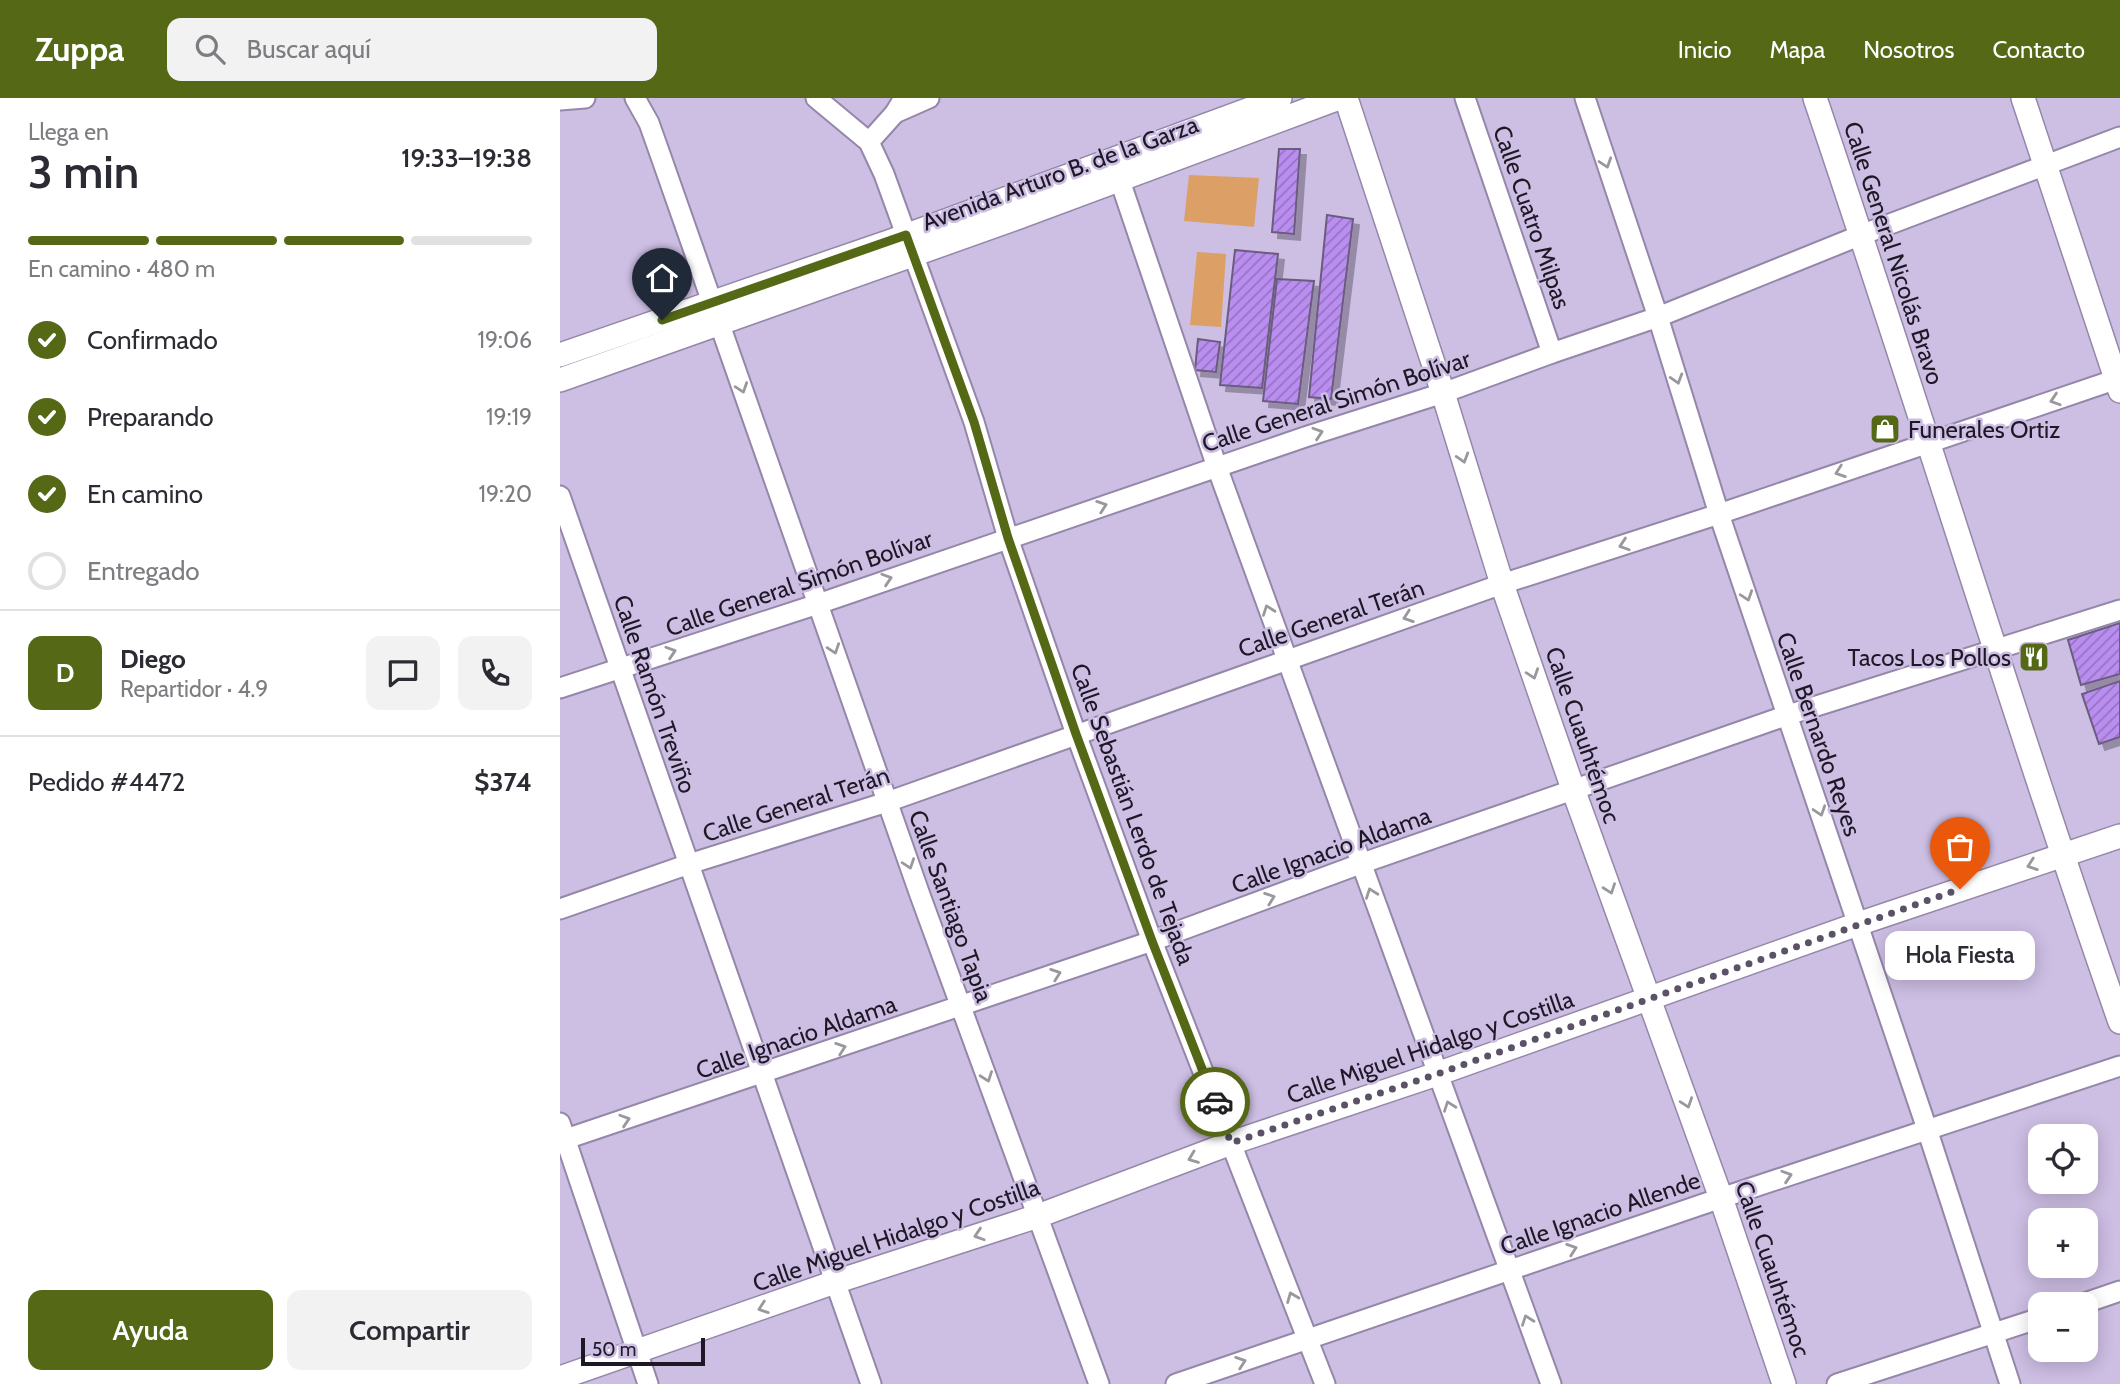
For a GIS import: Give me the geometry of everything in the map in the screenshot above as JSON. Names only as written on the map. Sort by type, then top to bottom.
[{"type":"street","points":[[560,100],[585,98]]},
{"type":"street","name":"Calle Santiago Tapia","points":[[635,98],[649,123],[887,802],[1099,1384]]},
{"type":"street","points":[[816,98],[869,142],[900,106],[929,98]]},
{"type":"street","name":"Avenida Arturo B. de la Garza","points":[[1117,170],[1280,98]]},
{"type":"street","name":"Avenida Arturo B. de la Garza","points":[[560,380],[716,313],[1117,170],[1339,98]]},
{"type":"street","name":"Calle Cuauhtémoc","points":[[1346,98],[1444,393],[1502,584],[1721,1198],[1784,1384]]},
{"type":"street","name":"Calle Cuatro Milpas","points":[[1465,98],[1552,352]]},
{"type":"street","name":"Calle Bernardo Reyes","points":[[1585,98],[1658,317],[1719,514],[1927,1129],[2010,1384]]},
{"type":"street","name":"Calle General Nicolás Bravo","points":[[1815,98],[2062,854],[2120,1022]]},
{"type":"street","points":[[2023,98],[2119,383]]},
{"type":"street","name":"Calle General Simón Bolívar","points":[[560,688],[1444,393],[1552,352],[1658,317],[1861,234],[2120,137]]},
{"type":"street","name":"Calle Sebastián Lerdo de Tejada","points":[[869,142],[884,174],[974,422],[1008,538],[1076,734],[1152,941],[1325,1384]]},
{"type":"street","points":[[1117,170],[1217,467],[1551,1384]]},
{"type":"street","name":"Avenida Arturo B. de la Garza","points":[[560,355],[716,313]]},
{"type":"street","name":"Calle General Terán","points":[[560,908],[887,802],[1502,584],[1719,514],[1929,441],[2119,383]]},
{"type":"street","name":"Calle Ramón Treviño","points":[[560,496],[871,1384]]},
{"type":"street","name":"Calle Ignacio Aldama","points":[[562,1135],[762,1074],[961,1007],[1788,715],[2120,610]]},
{"type":"street","name":"Calle Miguel Hidalgo y Costilla","points":[[560,1378],[835,1282],[1038,1216],[1231,1143],[1437,1074],[1857,924],[2120,836]]},
{"type":"street","name":"Calle Ignacio Allende","points":[[1176,1384],[1721,1198],[2120,1066]]},
{"type":"street","points":[[562,1135],[648,1384]]},
{"type":"street","points":[[2098,1299],[2120,1291]]},
{"type":"street","points":[[1837,1384],[2028,1322]]},
{"type":"shaded area","points":[[1189,175],[1259,178],[1254,227],[1184,221]]},
{"type":"shaded area","points":[[1197,252],[1226,254],[1221,327],[1190,325]]},
{"type":"building","points":[[1279,149],[1300,149],[1294,234],[1272,232]]},
{"type":"building","points":[[1327,215],[1353,219],[1331,399],[1309,397]]},
{"type":"building","points":[[1235,250],[1278,254],[1262,388],[1220,385]]},
{"type":"building","points":[[1277,279],[1314,281],[1298,404],[1263,401]]},
{"type":"building","points":[[1198,339],[1220,342],[1216,372],[1195,370]]},
{"type":"building","points":[[2120,623],[2120,674],[2081,685],[2068,640]]},
{"type":"building","points":[[2120,681],[2120,737],[2099,744],[2082,694]]},
{"type":"way so far","points":[[1215,1102],[1231,1143],[1437,1074],[1960,889]]},
{"type":"place","name":"Funerales Ortiz","points":[[1885,429]]},
{"type":"place","name":"Tacos Los Pollos","points":[[2034,657]]},
{"type":"place","name":"Hola Fiesta","points":[[1960,889]]},
{"type":"route","points":[[662,320],[906,235],[974,422],[1008,538],[1076,734],[1215,1102]]}]
